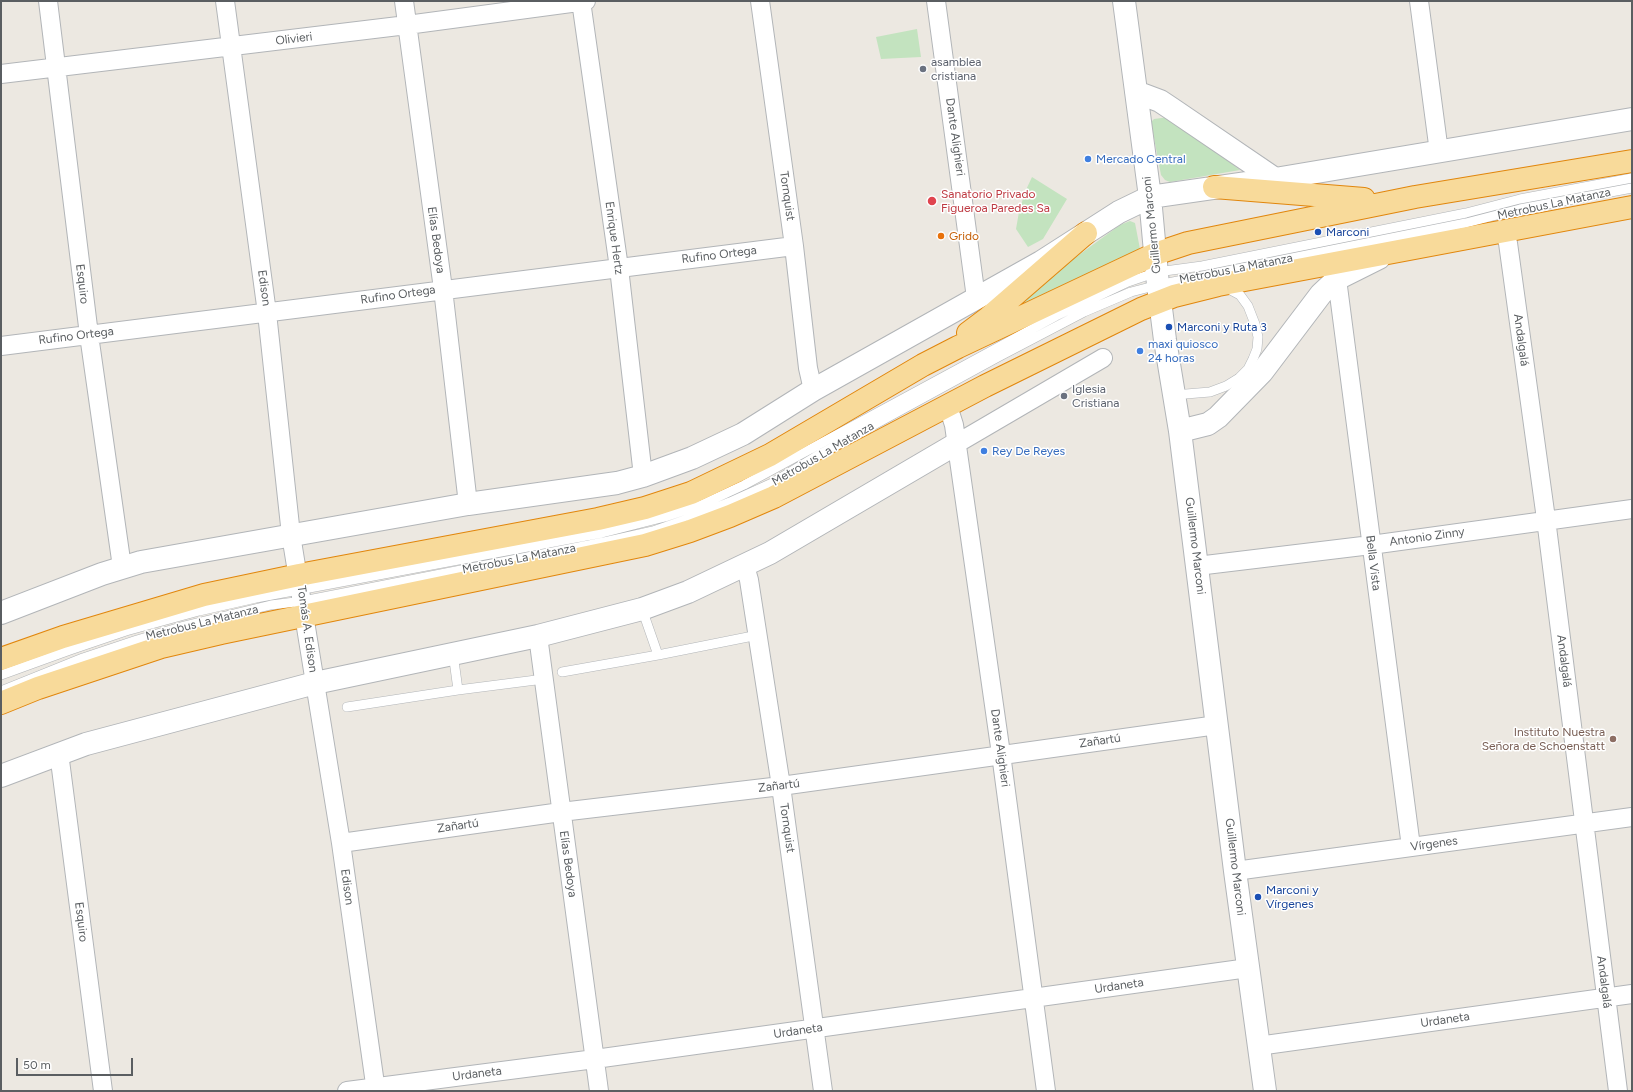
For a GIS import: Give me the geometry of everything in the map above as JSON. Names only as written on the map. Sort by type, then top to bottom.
[{"type":"highway","points":[[1,659],[63,637],[204,595],[302,595],[637,546],[690,531],[774,497],[992,382],[1157,278],[1188,243],[1415,197],[1632,161]]},
{"type":"highway","points":[[1214,187],[1364,199],[1415,197]]},
{"type":"highway","points":[[1,703],[38,688],[161,647],[221,633],[302,595],[321,572],[598,519],[645,508],[691,493],[732,475],[770,455],[923,365],[958,347],[1157,278],[1194,290],[1632,207]]},
{"type":"highway","points":[[923,365],[988,318],[1086,233]]},
{"type":"street","name":"Esquiro","points":[[48,1],[89,335],[122,567]]},
{"type":"street","name":"Edison","points":[[225,1],[267,313],[292,535],[302,595]]},
{"type":"street","name":"Elías Bedoya","points":[[404,1],[406,25],[443,289],[468,504]]},
{"type":"street","name":"Olivieri","points":[[1,74],[406,25],[583,1]]},
{"type":"street","name":"Enrique Hertz","points":[[583,1],[619,268],[643,476]]},
{"type":"street","name":"Tornquist","points":[[760,1],[794,246],[808,368],[813,390]]},
{"type":"street","name":"Dante Alighieri","points":[[936,1],[976,298]]},
{"type":"street","name":"Guillermo Marconi","points":[[1124,1],[1150,197],[1157,278],[1180,431],[1198,566],[1235,871],[1265,1091]]},
{"type":"street","points":[[1419,1],[1439,152]]},
{"type":"street","points":[[1136,92],[1160,101],[1275,179]]},
{"type":"street","points":[[1,613],[122,567],[141,562],[468,504],[596,487],[643,476],[692,458],[743,434],[813,390],[1041,262],[1119,212],[1150,197],[1275,179],[1632,119]]},
{"type":"street","name":"Andalgalá","points":[[1504,232],[1508,243],[1546,520],[1605,998],[1618,1091]]},
{"type":"street","name":"Rufino Ortega","points":[[1,346],[267,313],[443,289],[794,246]]},
{"type":"street","points":[[1180,431],[1208,424],[1218,417],[1262,372],[1308,309],[1337,279],[1388,254]]},
{"type":"street","name":"Bella Vista","points":[[1337,279],[1411,847]]},
{"type":"street","points":[[1,776],[59,753],[94,742],[315,683],[538,636],[642,609],[688,592],[770,553],[1104,358]]},
{"type":"street","name":"Dante Alighieri","points":[[948,406],[954,425],[1001,754],[1046,1091]]},
{"type":"street","name":"Antonio Zinny","points":[[1198,566],[1371,545],[1632,509]]},
{"type":"street","name":"Tornquist","points":[[745,566],[749,580],[781,786],[823,1091]]},
{"type":"street","name":"Tomás A. Edison","points":[[302,595],[315,683]]},
{"type":"street","name":"Elías Bedoya","points":[[538,636],[599,1091]]},
{"type":"street","name":"Edison","points":[[315,683],[341,843],[375,1089]]},
{"type":"street","name":"Zañartú","points":[[341,843],[561,812],[781,786],[1001,754],[1217,725]]},
{"type":"street","name":"Esquiro","points":[[59,753],[103,1091]]},
{"type":"street","name":"Vírgenes","points":[[1235,871],[1632,817]]},
{"type":"street","name":"Urdaneta","points":[[347,1091],[375,1089],[815,1029],[1248,968]]},
{"type":"street","name":"Urdaneta","points":[[1258,1046],[1632,994]]},
{"type":"lane","name":"Metrobus La Matanza","points":[[1,675],[126,631],[199,611],[302,595],[604,542],[653,531],[696,516],[772,483],[815,457],[1004,353],[1084,312],[1131,292],[1157,278],[1202,266],[1466,213],[1520,199],[1632,178]]},
{"type":"lane","name":"Metrobus La Matanza","points":[[1,691],[83,658],[184,626],[256,609],[380,574],[602,533],[665,517],[701,505],[751,482],[1056,316],[1128,282],[1466,223],[1520,209],[1632,188]]},
{"type":"lane","points":[[1174,395],[1210,392],[1226,386],[1248,369],[1254,359],[1258,337],[1248,306],[1240,295],[1229,288],[1218,285]]},
{"type":"lane","name":"Metrobus La Matanza","points":[[321,572],[380,574]]},
{"type":"lane","points":[[642,609],[658,655]]},
{"type":"lane","points":[[562,672],[758,635]]},
{"type":"lane","points":[[453,653],[458,690]]},
{"type":"lane","points":[[348,707],[544,678]]},
{"type":"green space","points":[[917,29],[921,57],[881,59],[876,37]]},
{"type":"green space","points":[[1169,117],[1240,170],[1170,182],[1165,180],[1161,175],[1151,122],[1154,119]]},
{"type":"green space","points":[[1032,177],[1067,199],[1043,239],[1028,247],[1016,229],[1025,192]]},
{"type":"green space","points":[[1130,221],[1135,223],[1140,249],[1003,316],[1065,265],[1120,225]]},
{"type":"place","name":"asamblea cristiana","points":[[923,69]]},
{"type":"place","name":"Mercado Central","points":[[1088,159]]},
{"type":"place","name":"Sanatorio Privado Figueroa Paredes Sa","points":[[932,201]]},
{"type":"place","name":"Marconi","points":[[1318,232]]},
{"type":"place","name":"Grido","points":[[941,236]]},
{"type":"place","name":"Marconi y Ruta 3","points":[[1169,327]]},
{"type":"place","name":"maxi quiosco 24 horas","points":[[1140,351]]},
{"type":"place","name":"Iglesia Cristiana","points":[[1064,396]]},
{"type":"place","name":"Rey De Reyes","points":[[984,451]]},
{"type":"place","name":"Instituto Nuestra Señora de Schoenstatt","points":[[1613,739]]},
{"type":"place","name":"Marconi y Vírgenes","points":[[1258,897]]}]
